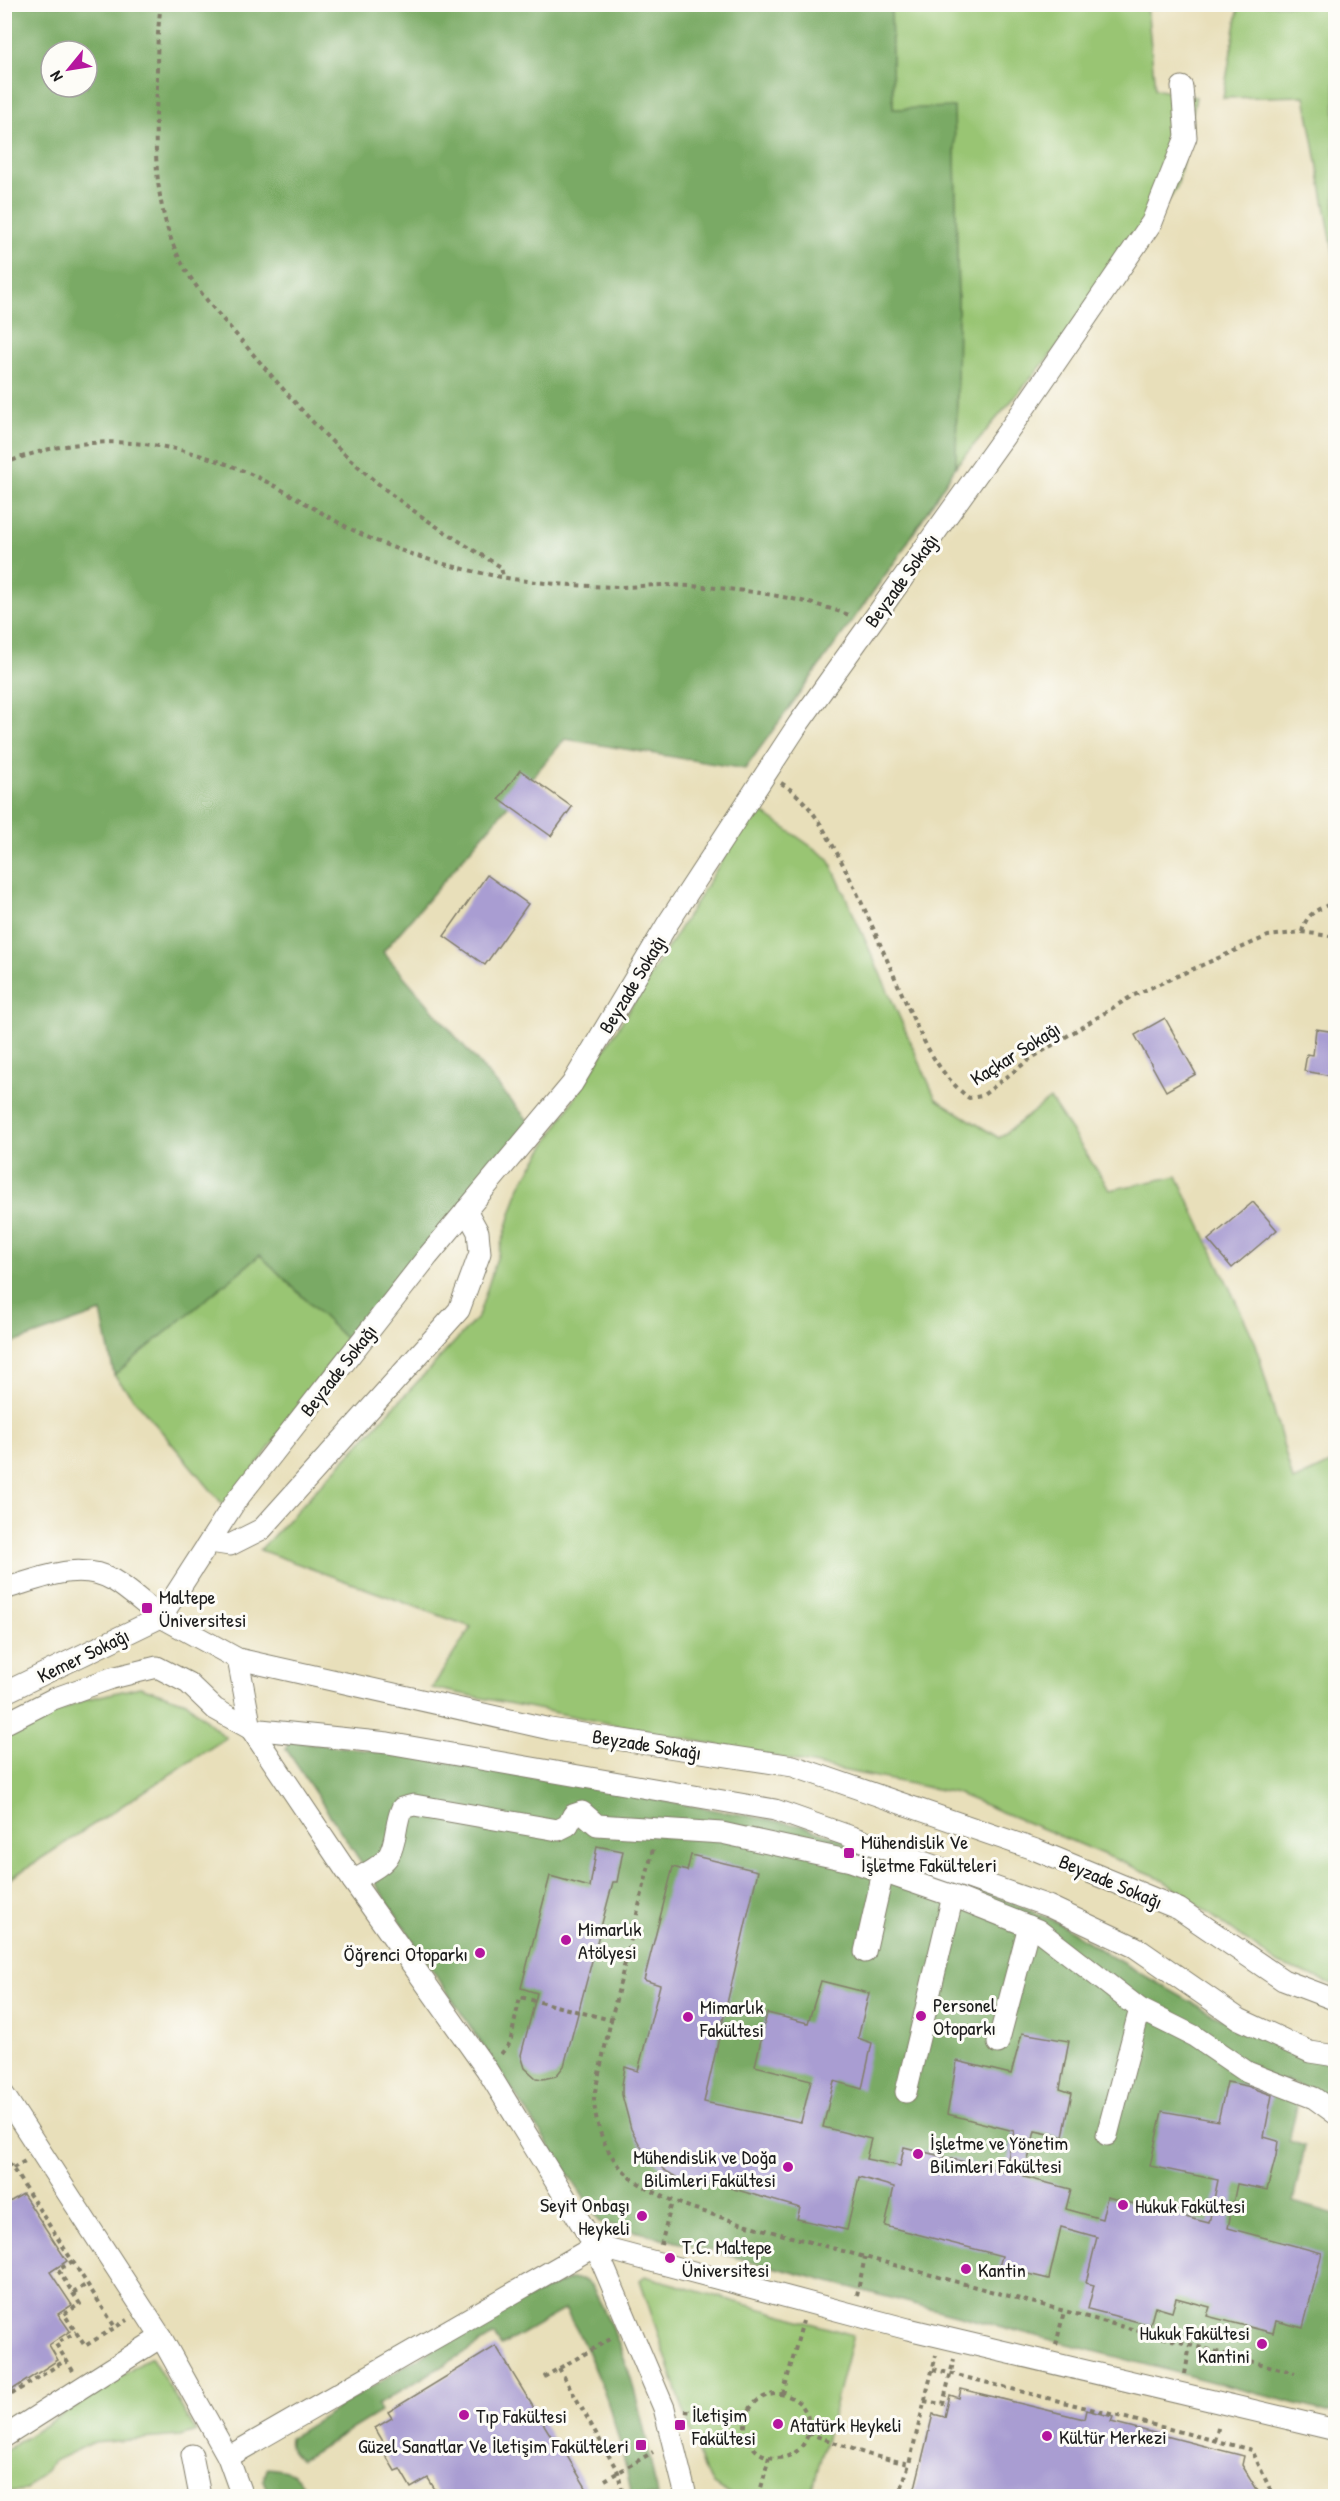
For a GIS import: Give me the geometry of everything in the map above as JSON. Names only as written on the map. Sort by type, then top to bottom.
[{"type":"street","name":"Beyzade Sokağı","points":[[1182,87],[1186,137],[1152,222],[1022,413],[870,622],[766,773],[668,923],[573,1084],[428,1256],[242,1493],[161,1617],[238,1659],[550,1729],[793,1766],[1036,1850],[1179,1909],[1283,1980],[1335,2000]]},
{"type":"street","points":[[210,1542],[230,1545],[262,1529],[459,1310],[480,1253],[477,1232],[466,1210]]},
{"type":"street","points":[[4,1589],[67,1571],[96,1573],[115,1581],[161,1617]]},
{"type":"street","name":"Kemer Sokağı","points":[[4,1693],[161,1617]]},
{"type":"street","points":[[238,1659],[251,1729],[353,1881],[487,2070],[595,2246],[664,2408],[686,2496]]},
{"type":"street","points":[[4,1724],[53,1699],[112,1678],[157,1667],[189,1683],[215,1709],[251,1729],[388,1743],[775,1810],[1048,1906],[1135,1947],[1239,2019],[1310,2052],[1335,2056]]},
{"type":"street","points":[[353,1881],[388,1858],[402,1808],[414,1805],[558,1830],[568,1825],[573,1815],[582,1812],[597,1825],[722,1833],[851,1861],[953,1896],[1038,1930],[1140,2009],[1194,2036],[1247,2072],[1314,2098],[1335,2114]]},
{"type":"street","points":[[865,1952],[883,1872]]},
{"type":"street","points":[[906,2092],[953,1896]]},
{"type":"street","points":[[998,2043],[1029,1926]]},
{"type":"street","points":[[1107,2135],[1140,2009]]},
{"type":"street","points":[[4,2095],[153,2342],[228,2457],[242,2496]]},
{"type":"street","points":[[228,2457],[595,2246],[950,2339],[1335,2430]]},
{"type":"street","points":[[4,2437],[153,2342]]},
{"type":"street","points":[[192,2455],[200,2496]]},
{"type":"path","points":[[161,4],[158,24],[155,160],[158,188],[171,239],[193,284],[295,404],[327,438],[398,499],[436,527],[501,567],[503,577]]},
{"type":"path","points":[[4,464],[58,448],[98,443],[128,442],[176,447],[222,460],[266,481],[365,536],[395,549],[445,565],[503,577],[582,586],[661,585],[727,590],[806,603],[870,622]]},
{"type":"path","points":[[4,458],[10,462]]},
{"type":"path","name":"Kaçkar Sokağı","points":[[766,773],[802,797],[822,825],[844,865],[930,1053],[952,1085],[969,1098],[982,1096],[1030,1059],[1132,996],[1268,936],[1302,932],[1335,937]]},
{"type":"path","points":[[1302,932],[1305,921],[1312,912],[1335,902]]},
{"type":"path","points":[[659,1829],[610,2020],[594,2096],[594,2107],[601,2133],[613,2158],[623,2171],[672,2202],[865,2257],[1295,2373]]},
{"type":"path","points":[[487,2070],[510,2043],[520,1997],[610,2020]]},
{"type":"path","points":[[4,2155],[115,2327]]},
{"type":"path","points":[[657,2262],[672,2202]]},
{"type":"path","points":[[853,2314],[865,2257]]},
{"type":"path","points":[[73,2261],[58,2270],[80,2304],[64,2314],[85,2346],[128,2319],[153,2342]]},
{"type":"path","points":[[73,2293],[87,2283]]},
{"type":"path","points":[[783,2394],[808,2302]]},
{"type":"path","points":[[1051,2363],[1064,2311]]},
{"type":"path","points":[[544,2377],[630,2328]]},
{"type":"path","points":[[76,2332],[56,2344],[83,2386]]},
{"type":"path","points":[[899,2496],[933,2369],[950,2339]]},
{"type":"path","points":[[924,2401],[943,2404],[951,2373],[950,2339]]},
{"type":"path","points":[[1182,2394],[1190,2345]]},
{"type":"path","points":[[4,2399],[66,2360]]},
{"type":"path","points":[[559,2368],[618,2472],[623,2496]]},
{"type":"path","points":[[933,2369],[1252,2450],[1273,2496]]},
{"type":"path","points":[[773,2393],[783,2394],[801,2404],[809,2423],[808,2433],[798,2451],[779,2458],[769,2457],[752,2446],[744,2428],[745,2418],[755,2401],[773,2393]]},
{"type":"path","points":[[664,2408],[745,2418]]},
{"type":"path","points":[[808,2433],[870,2455],[909,2464]]},
{"type":"path","points":[[605,2480],[672,2441]]},
{"type":"path","points":[[759,2496],[769,2457]]},
{"type":"green space","points":[[4,5],[891,5],[893,109],[954,107],[958,303],[956,466],[899,556],[745,769],[565,739],[383,952],[533,1126],[347,1340],[260,1255],[114,1375],[101,1312],[5,1346]]},
{"type":"green space","points":[[891,5],[1147,5],[1155,89],[1196,97],[1177,188],[1108,288],[956,466],[958,303],[954,108],[893,110]]},
{"type":"green space","points":[[1239,5],[1335,5],[1335,261],[1305,96],[1223,98]]},
{"type":"green space","points":[[755,807],[829,859],[936,1099],[999,1138],[1050,1099],[1110,1190],[1177,1176],[1256,1344],[1293,1481],[1335,1462],[1335,1985],[1279,1964],[1158,1877],[956,1793],[432,1688],[471,1627],[260,1550],[478,1317],[520,1186]]},
{"type":"green space","points":[[260,1255],[347,1340],[226,1508],[114,1375]]},
{"type":"green space","points":[[140,1687],[186,1702],[226,1738],[5,1882],[4,1735],[87,1699]]},
{"type":"green space","points":[[289,1740],[432,1759],[804,1826],[965,1883],[1057,1922],[1107,1954],[1210,2013],[1335,2066],[1335,2101],[1286,2080],[1297,2106],[1289,2141],[1305,2146],[1293,2202],[1335,2214],[1335,2414],[600,2222],[286,1749]]},
{"type":"green space","points":[[645,2276],[853,2335],[811,2496],[731,2496],[714,2485],[704,2471],[640,2280]]},
{"type":"green space","points":[[571,2279],[582,2279],[590,2284],[615,2334],[641,2414],[657,2496],[632,2496],[607,2400],[589,2354],[565,2309],[501,2346],[494,2335],[377,2405],[380,2412],[301,2460],[291,2450],[290,2438],[398,2370],[500,2312]]},
{"type":"green space","points":[[151,2357],[196,2431],[180,2436],[92,2443],[54,2461],[26,2490],[5,2492],[5,2451]]},
{"type":"green space","points":[[267,2468],[293,2474],[300,2482],[306,2496],[269,2496],[263,2480]]},
{"type":"building","points":[[520,770],[572,807],[551,836],[499,799]]},
{"type":"building","points":[[487,875],[528,904],[485,965],[444,936]]},
{"type":"building","points":[[1165,1018],[1196,1074],[1166,1091],[1135,1035]]},
{"type":"building","points":[[1316,1029],[1335,1032],[1332,1076],[1304,1071],[1307,1054],[1313,1055]]},
{"type":"building","points":[[1253,1202],[1277,1230],[1232,1268],[1208,1240]]},
{"type":"building","name":"Mimarlık Atölyesi","points":[[597,1846],[623,1851],[617,1882],[613,1882],[564,2066],[556,2076],[536,2078],[525,2068],[521,2055],[537,1993],[521,1988],[550,1876],[590,1887]]},
{"type":"building","points":[[691,1855],[758,1871],[704,2102],[801,2122],[811,2080],[755,2066],[767,2013],[808,2023],[821,1981],[869,1993],[858,2038],[872,2043],[862,2089],[834,2081],[823,2127],[871,2139],[866,2159],[900,2166],[904,2147],[1005,2172],[1014,2131],[947,2114],[957,2061],[1011,2074],[1022,2033],[1069,2041],[1060,2089],[1072,2093],[1063,2137],[1035,2131],[1024,2177],[1071,2189],[1066,2209],[1102,2219],[1107,2197],[1209,2223],[1218,2180],[1150,2166],[1162,2111],[1218,2121],[1227,2082],[1272,2095],[1264,2137],[1278,2141],[1267,2190],[1237,2184],[1228,2228],[1322,2253],[1303,2328],[1276,2321],[1273,2333],[1207,2316],[1210,2307],[1176,2298],[1172,2312],[1155,2307],[1150,2325],[1088,2309],[1094,2285],[1086,2283],[1097,2237],[1061,2227],[1049,2279],[999,2267],[1002,2256],[885,2226],[894,2187],[859,2177],[847,2230],[797,2219],[800,2208],[699,2179],[698,2184],[681,2180],[664,2170],[641,2147],[631,2129],[622,2095],[622,2085],[625,2067],[638,2071],[660,1985],[644,1980],[673,1867],[687,1871]]},
{"type":"building","points":[[23,2194],[67,2261],[50,2272],[72,2305],[58,2314],[70,2331],[49,2345],[58,2360],[4,2395],[4,2205]]},
{"type":"building","name":"Tıp Fakültesi","points":[[496,2346],[554,2441],[557,2439],[591,2496],[439,2496],[428,2478],[411,2488],[400,2469],[395,2471],[383,2451],[387,2448],[375,2428],[392,2418],[388,2412]]},
{"type":"building","name":"Kültür Merkezi","points":[[961,2389],[1084,2419],[1086,2410],[1113,2417],[1111,2422],[1244,2456],[1242,2465],[1261,2496],[913,2496],[933,2414],[945,2417],[950,2395],[959,2398]]},
{"type":"place","name":"Maltepe Üniversitesi","points":[[147,1608]]},
{"type":"place","name":"Mühendislik Ve İşletme Fakülteleri","points":[[849,1853]]},
{"type":"place","name":"Mimarlık Atölyesi","points":[[566,1940]]},
{"type":"place","name":"Öğrenci Otoparkı","points":[[480,1953]]},
{"type":"place","name":"Personel Otoparkı","points":[[921,2016]]},
{"type":"place","name":"Mimarlık Fakültesi","points":[[688,2017]]},
{"type":"place","name":"İşletme ve Yönetim Bilimleri Fakültesi","points":[[918,2154]]},
{"type":"place","name":"Mühendislik ve Doğa Bilimleri Fakültesi","points":[[788,2167]]},
{"type":"place","name":"Hukuk Fakültesi","points":[[1123,2205]]},
{"type":"place","name":"Seyit Onbaşı Heykeli","points":[[642,2216]]},
{"type":"place","name":"T.C. Maltepe Üniversitesi","points":[[670,2258]]},
{"type":"place","name":"Kantin","points":[[966,2269]]},
{"type":"place","name":"Hukuk Fakültesi Kantini","points":[[1262,2344]]},
{"type":"place","name":"Tıp Fakültesi","points":[[464,2415]]},
{"type":"place","name":"Atatürk Heykeli","points":[[778,2424]]},
{"type":"place","name":"İletişim Fakültesi","points":[[680,2425]]},
{"type":"place","name":"Kültür Merkezi","points":[[1047,2436]]},
{"type":"place","name":"Güzel Sanatlar Ve İletişim Fakülteleri","points":[[641,2445]]}]
